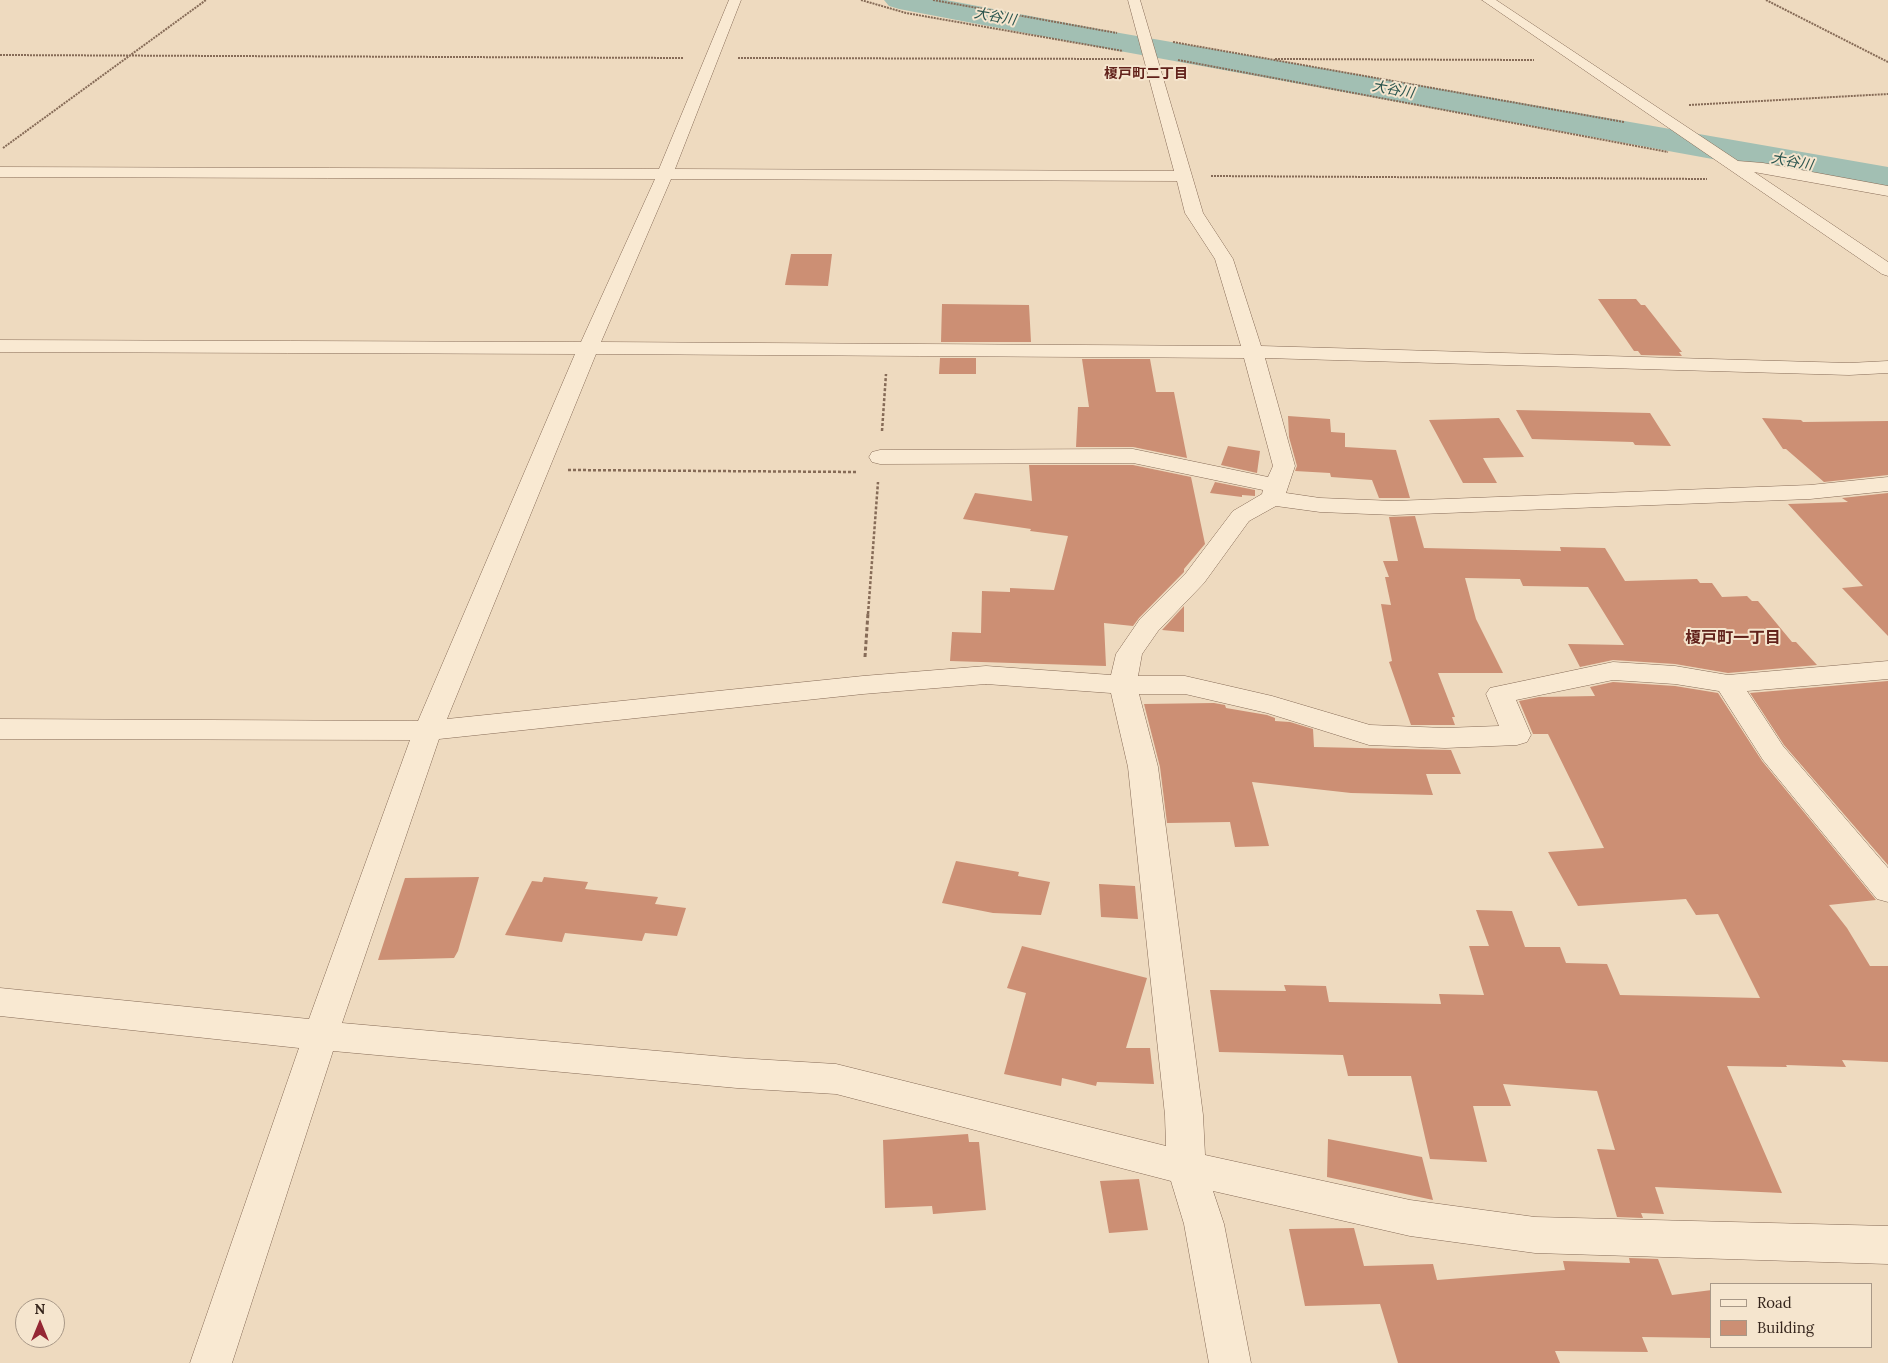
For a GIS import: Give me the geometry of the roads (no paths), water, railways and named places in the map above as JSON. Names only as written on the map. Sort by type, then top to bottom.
[{"type":"street","points":[[211,1363],[321,1034],[428,731],[588,348],[665,175],[735,0]]},
{"type":"street","points":[[1134,0],[1143,38],[1194,213],[1224,259],[1253,352],[1284,466],[1274,492],[1241,516],[1195,578],[1149,625],[1128,654],[1124,686],[1143,767],[1184,1114],[1186,1168],[1204,1224],[1230,1363]]},
{"type":"street","points":[[1488,0],[1888,270]]},
{"type":"street","points":[[1730,163],[1888,191]]},
{"type":"street","points":[[0,172],[1183,176]]},
{"type":"street","points":[[0,346],[1253,352],[1849,369],[1888,367]]},
{"type":"street","points":[[880,465],[1133,456],[1320,505],[1394,508],[1810,492],[1888,484]]},
{"type":"street","points":[[0,729],[428,731],[863,686],[986,676],[1124,686],[1185,685],[1272,705],[1369,735],[1445,738],[1517,735],[1500,694],[1613,671],[1675,675],[1728,684],[1888,670]]},
{"type":"street","points":[[1728,684],[1773,753],[1888,890]]},
{"type":"street","points":[[0,1002],[376,1041],[698,1070],[836,1080],[1186,1168],[1410,1218],[1535,1235],[1888,1245]]},
{"type":"waterway","name":"大谷川","points":[[899,0],[1114,41],[1888,179]]},
{"type":"district","name":"榎戸町二丁目","points":[[1146,74]]},
{"type":"district","name":"榎戸町一丁目","points":[[1733,638]]}]
